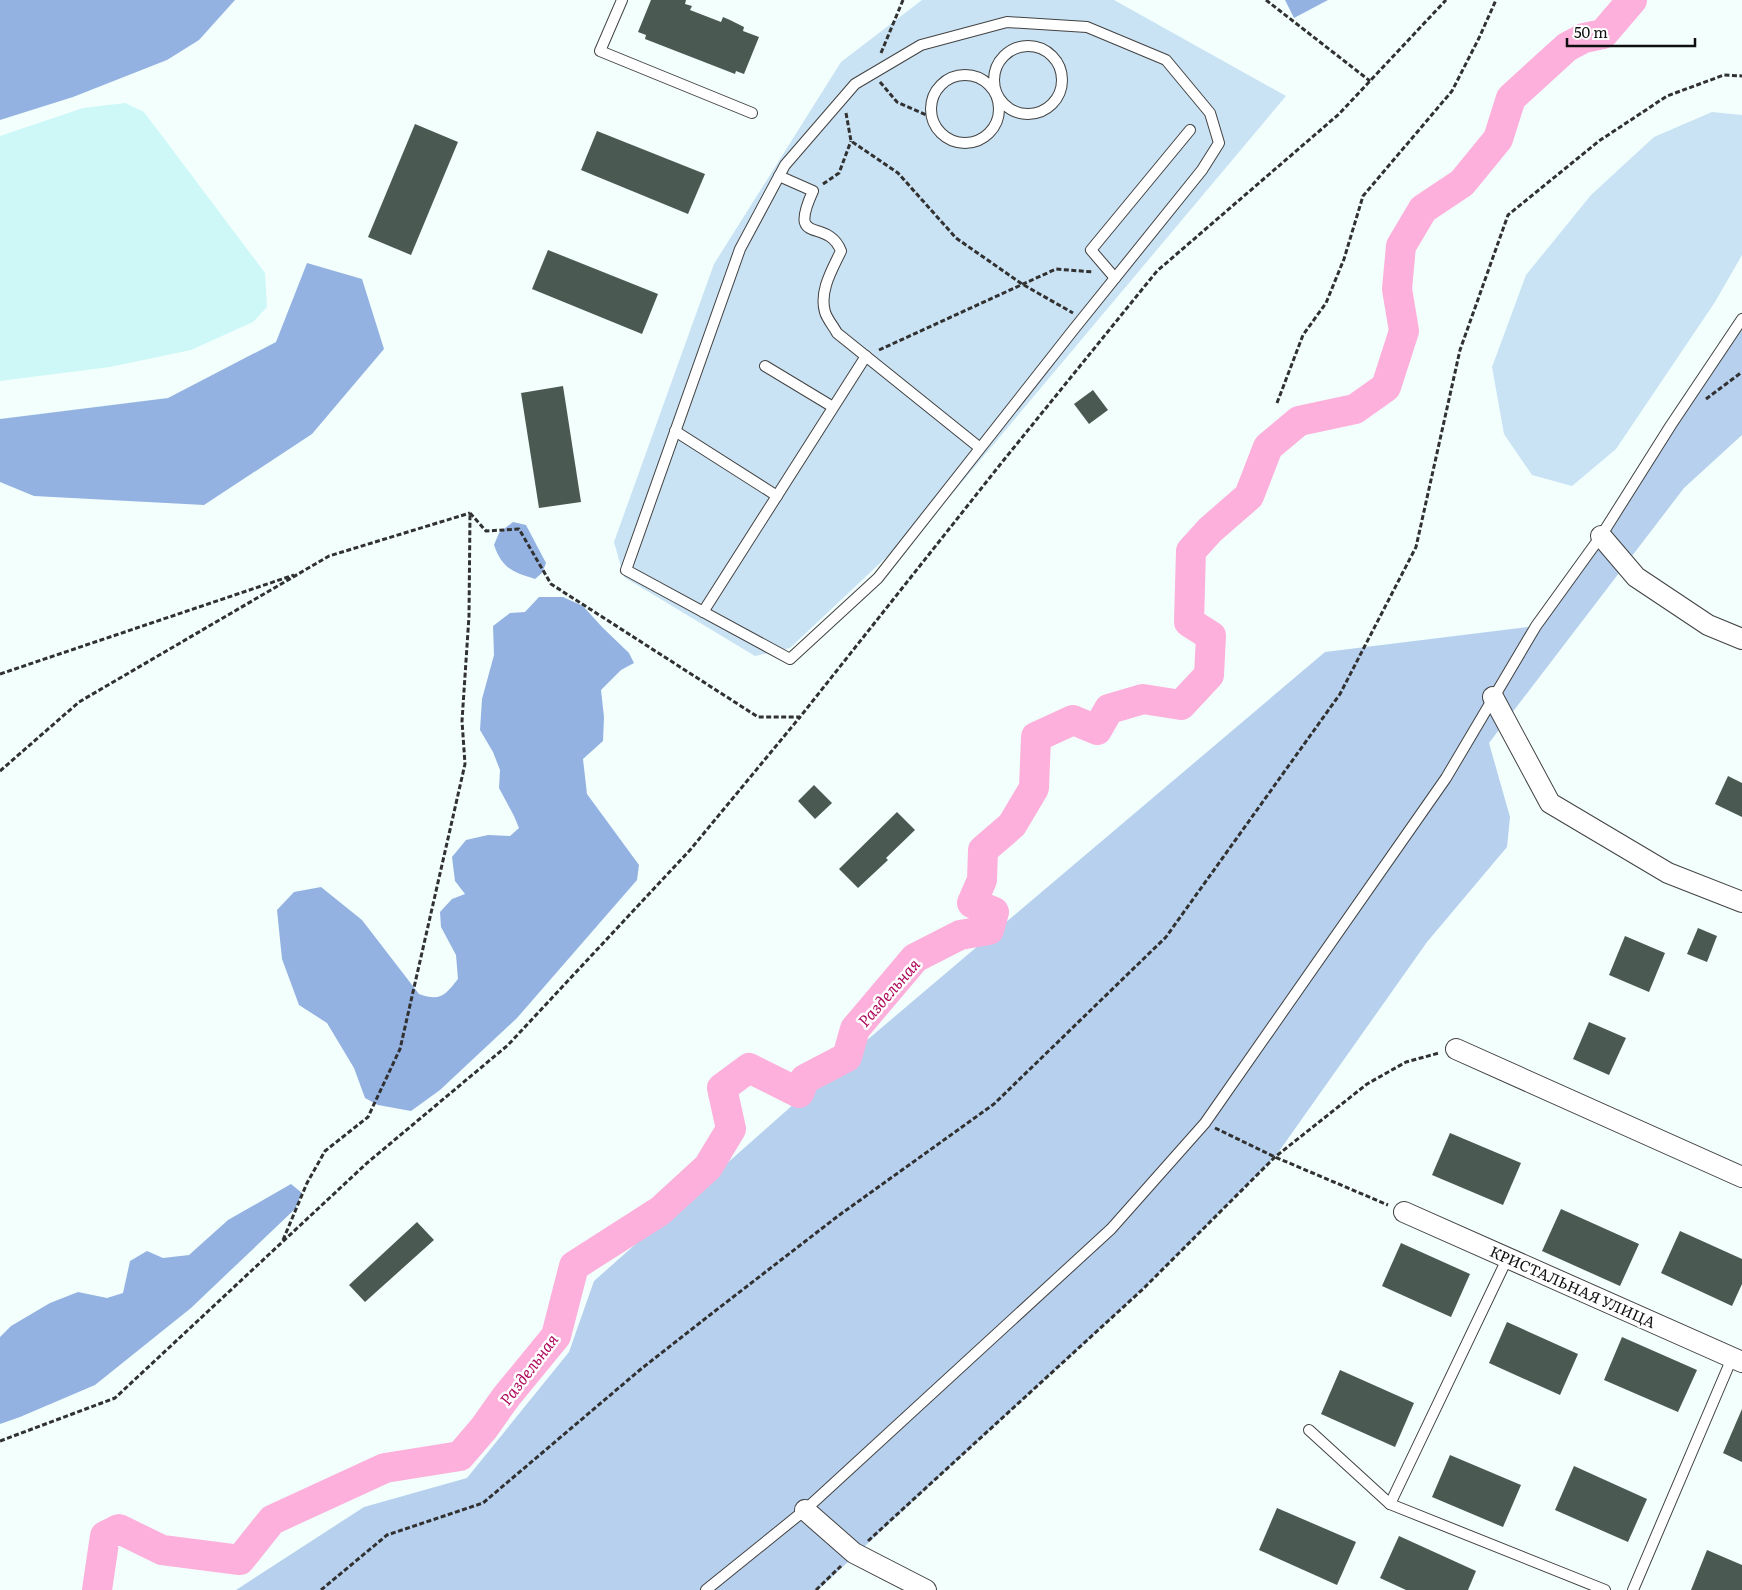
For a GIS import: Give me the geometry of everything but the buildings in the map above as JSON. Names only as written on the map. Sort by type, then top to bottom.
[{"type":"street","points":[[1601,536],[1636,577],[1708,625],[1742,639]]},
{"type":"street","points":[[1493,697],[1550,803],[1668,872],[1742,902]]},
{"type":"street","points":[[1456,1049],[1742,1177]]},
{"type":"street","name":"КРИСТАЛЬНАЯ УЛИЦА","points":[[1404,1212],[1737,1360]]},
{"type":"street","points":[[805,1510],[854,1553],[926,1590]]},
{"type":"lane","points":[[622,0],[600,51],[752,113]]},
{"type":"lane","points":[[1007,22],[1087,27],[1166,60],[1210,112],[1218,143],[1202,170],[878,578],[790,659],[626,570],[740,249],[779,176],[785,166],[855,84],[921,45],[1007,22]]},
{"type":"lane","points":[[996,94],[994,81],[996,68],[1002,58],[1012,50],[1024,46],[1038,47],[1050,54],[1058,65],[1062,78],[1060,92],[1053,103],[1042,111],[1029,114],[1016,112],[1004,104],[996,94],[987,83],[975,76],[961,75],[949,78],[939,86],[933,97],[931,109],[934,122],[941,133],[952,140],[966,143],[979,140],[990,132],[997,120],[999,107],[996,94]]},
{"type":"lane","points":[[1115,278],[1091,250],[1190,130]]},
{"type":"lane","points":[[779,176],[813,192],[803,215],[804,223],[809,229],[827,234],[837,242],[841,251],[824,290],[825,313],[838,332],[980,448]]},
{"type":"lane","points":[[706,1590],[805,1510],[1111,1230],[1205,1123],[1446,778],[1536,626],[1601,536],[1671,425],[1742,319]]},
{"type":"lane","points":[[703,612],[866,356]]},
{"type":"lane","points":[[765,366],[833,407]]},
{"type":"lane","points":[[675,431],[777,496]]},
{"type":"lane","points":[[1390,1504],[1508,1257]]},
{"type":"lane","points":[[1633,1590],[1737,1360]]},
{"type":"lane","points":[[1309,1430],[1390,1504],[1605,1590]]},
{"type":"path","points":[[1266,0],[1370,80]]},
{"type":"path","points":[[1277,403],[1303,335],[1326,302],[1344,259],[1364,196],[1452,91],[1496,0]]},
{"type":"path","points":[[321,1590],[387,1535],[483,1504],[642,1370],[716,1311],[838,1216],[994,1104],[1166,937],[1340,694],[1416,548],[1460,350],[1508,215],[1599,140],[1667,96],[1724,75],[1742,76]]},
{"type":"path","points":[[813,192],[839,173],[851,141],[843,98]]},
{"type":"path","points":[[851,141],[898,173],[956,238],[1022,284],[1082,319]]},
{"type":"path","points":[[866,356],[1056,269],[1088,271],[1115,278]]},
{"type":"path","points":[[0,771],[79,702],[329,556],[470,513]]},
{"type":"path","points":[[470,513],[486,531],[519,529],[551,584]]},
{"type":"path","points":[[283,1242],[307,1183],[325,1151],[368,1117],[400,1049],[465,764],[462,721],[469,616],[470,513]]},
{"type":"path","points":[[0,674],[302,572]]},
{"type":"path","points":[[0,1440],[115,1398],[367,1163],[508,1045],[690,850],[800,717]]},
{"type":"path","points":[[816,1590],[1142,1289],[1275,1157],[1367,1084],[1406,1062],[1456,1049]]},
{"type":"path","points":[[1205,1123],[1275,1157],[1404,1212]]},
{"type":"shaded area","points":[[0,0],[235,0],[199,40],[167,60],[73,97],[0,120]]},
{"type":"shaded area","points":[[922,0],[1114,0],[1286,96],[946,501],[790,648],[755,656],[624,577],[614,542],[714,264],[841,62]]},
{"type":"shaded area","points":[[1285,0],[1328,0],[1294,18]]},
{"type":"shaded area","points":[[125,103],[144,112],[265,273],[267,307],[253,322],[191,350],[110,367],[0,381],[0,136],[83,108]]},
{"type":"shaded area","points":[[1712,112],[1742,115],[1742,255],[1715,302],[1616,449],[1572,486],[1532,475],[1504,434],[1492,367],[1526,275],[1591,195],[1654,137]]},
{"type":"shaded area","points":[[307,263],[362,279],[384,349],[312,434],[204,505],[34,496],[0,482],[0,419],[168,398],[276,342]]},
{"type":"shaded area","points":[[1742,319],[1742,435],[1684,488],[1489,743],[1510,817],[1507,847],[1427,942],[1275,1157],[1143,1289],[818,1590],[236,1590],[364,1507],[467,1478],[569,1352],[594,1281],[847,1057],[1325,652],[1536,626]]},
{"type":"shaded area","points":[[513,522],[526,525],[546,563],[542,573],[535,579],[509,568],[497,553],[494,545],[499,533]]},
{"type":"shaded area","points":[[539,597],[563,597],[583,606],[629,653],[634,663],[621,670],[601,690],[604,717],[603,741],[583,759],[587,794],[639,865],[637,880],[517,1018],[440,1090],[411,1111],[378,1105],[365,1098],[354,1068],[327,1023],[299,1005],[282,959],[277,910],[294,892],[321,887],[362,920],[419,994],[433,997],[442,996],[453,985],[458,979],[456,955],[441,927],[440,912],[452,899],[465,894],[455,881],[452,857],[466,840],[488,835],[510,836],[519,828],[499,788],[500,770],[493,752],[480,730],[482,699],[494,655],[493,626],[510,613],[525,612]]},
{"type":"shaded area","points":[[291,1184],[302,1193],[295,1209],[191,1308],[95,1385],[0,1424],[0,1337],[11,1326],[50,1303],[78,1292],[107,1298],[123,1293],[130,1261],[147,1251],[163,1258],[189,1255],[228,1220]]},
{"type":"waterway","name":"Раздельная","points":[[97,1590],[105,1536],[119,1529],[162,1550],[240,1560],[272,1520],[385,1468],[460,1456],[556,1336],[574,1266],[660,1211],[708,1167],[731,1129],[722,1088],[749,1068],[799,1093],[805,1079],[847,1057],[855,1029],[915,958],[960,935],[989,930],[994,912],[972,903],[982,880],[983,850],[1012,825],[1034,788],[1036,737],[1073,720],[1097,730],[1109,709],[1143,699],[1181,705],[1209,675],[1211,636],[1189,622],[1191,551],[1210,530],[1249,496],[1268,447],[1299,421],[1355,409],[1386,387],[1404,331],[1397,289],[1401,246],[1423,209],[1462,183],[1498,139],[1511,98],[1567,47],[1584,38],[1603,34],[1632,0]]}]
